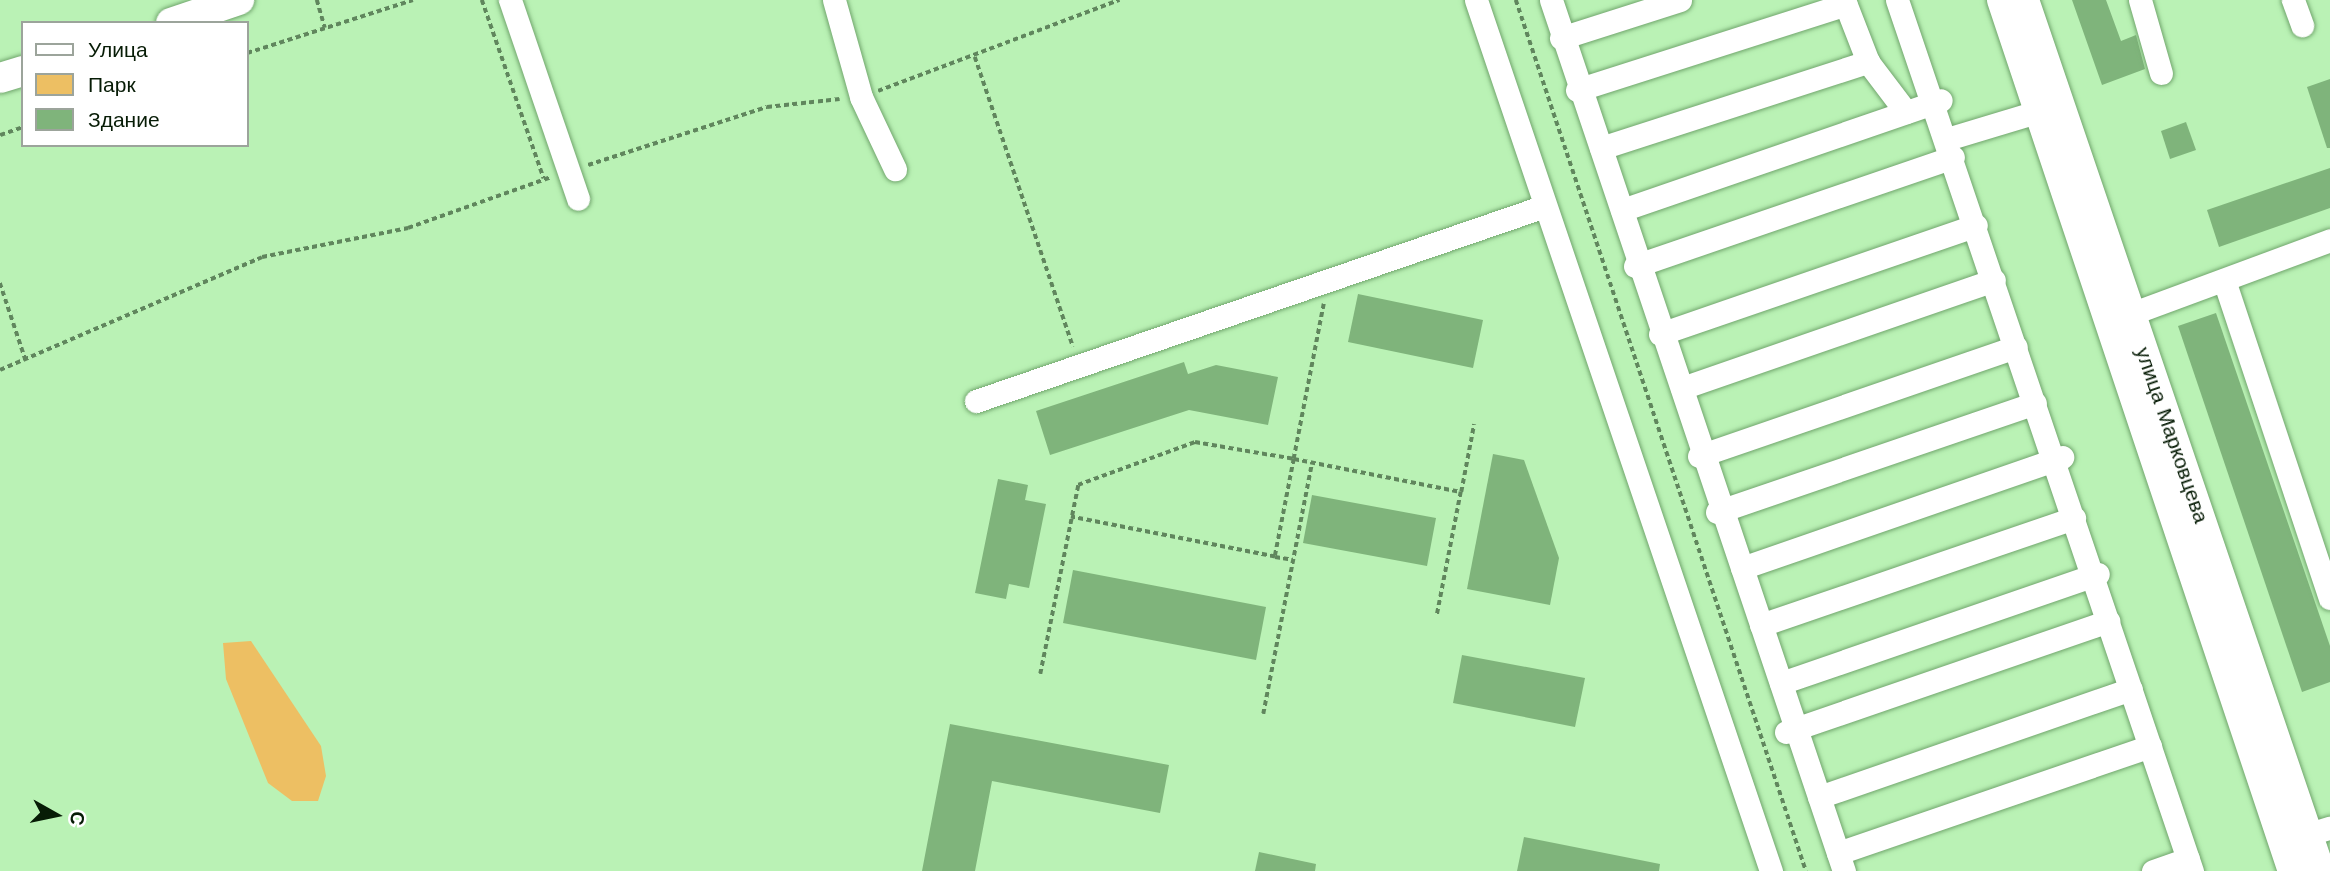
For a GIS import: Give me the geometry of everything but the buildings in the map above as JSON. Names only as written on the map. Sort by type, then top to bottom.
[{"type":"main road","points":[[169,21],[200,0]]},
{"type":"main road","points":[[177,21],[239,0]]},
{"type":"main road","name":"улица Марковцева","points":[[2002,0],[2040,111],[2120,318],[2320,871]]},
{"type":"main road","name":"улица Марковцева","points":[[2024,0],[2120,318]]},
{"type":"main road","points":[[0,78],[21,72]]},
{"type":"main road","name":"улица Марковцева","points":[[2293,871],[2307,835]]},
{"type":"street","points":[[510,0],[578,199]]},
{"type":"street","points":[[834,0],[861,97],[895,170]]},
{"type":"street","points":[[1476,0],[1542,207],[1771,871]]},
{"type":"street","points":[[1551,0],[1579,89],[1622,209],[1638,265],[1682,388],[1701,456],[1781,683],[1791,730],[1819,797],[1841,862],[2150,746]]},
{"type":"street","points":[[1562,38],[1680,0]]},
{"type":"street","points":[[1897,0],[1937,101],[1950,148],[2035,403],[2058,459],[2074,518],[2096,575],[2108,621],[2190,865],[2153,871]]},
{"type":"street","points":[[2140,0],[2161,73]]},
{"type":"street","points":[[2293,0],[2302,25]]},
{"type":"street","points":[[1579,89],[1845,2],[1867,62],[1906,112]]},
{"type":"street","points":[[1601,148],[1867,62]]},
{"type":"street","points":[[1622,209],[1937,101]]},
{"type":"street","points":[[1638,265],[1950,148],[2040,111]]},
{"type":"street","points":[[976,401],[1542,207]]},
{"type":"street","points":[[1662,333],[1976,225]]},
{"type":"street","points":[[2120,318],[2225,283],[2330,240]]},
{"type":"street","points":[[1682,388],[1994,280]]},
{"type":"street","points":[[2225,283],[2330,598]]},
{"type":"street","points":[[1701,456],[2017,347]]},
{"type":"street","points":[[1720,511],[2035,403]]},
{"type":"street","points":[[1742,568],[2058,459]]},
{"type":"street","points":[[1761,625],[2074,518]]},
{"type":"street","points":[[1781,683],[2096,575]]},
{"type":"street","points":[[1791,730],[2108,621]]},
{"type":"street","points":[[1819,797],[2131,689]]},
{"type":"path","points":[[317,0],[325,29]]},
{"type":"path","points":[[248,53],[413,0]]},
{"type":"path","points":[[482,0],[544,179]]},
{"type":"path","points":[[0,370],[262,257],[408,228],[544,179],[767,107],[861,97],[975,57],[1119,0]]},
{"type":"path","points":[[1516,0],[1806,871]]},
{"type":"path","points":[[975,57],[1073,345],[1074,366]]},
{"type":"path","points":[[0,135],[21,128]]},
{"type":"path","points":[[1275,557],[1329,281]]},
{"type":"path","points":[[0,284],[26,361]]},
{"type":"path","points":[[1437,616],[1474,424]]},
{"type":"path","points":[[1040,674],[1078,485],[1195,443],[1294,459],[1461,492]]},
{"type":"path","points":[[1263,713],[1312,463]]},
{"type":"path","points":[[1071,517],[1293,560]]},
{"type":"green space","points":[[251,641],[321,746],[326,776],[318,801],[292,801],[268,783],[226,679],[223,643]]}]
